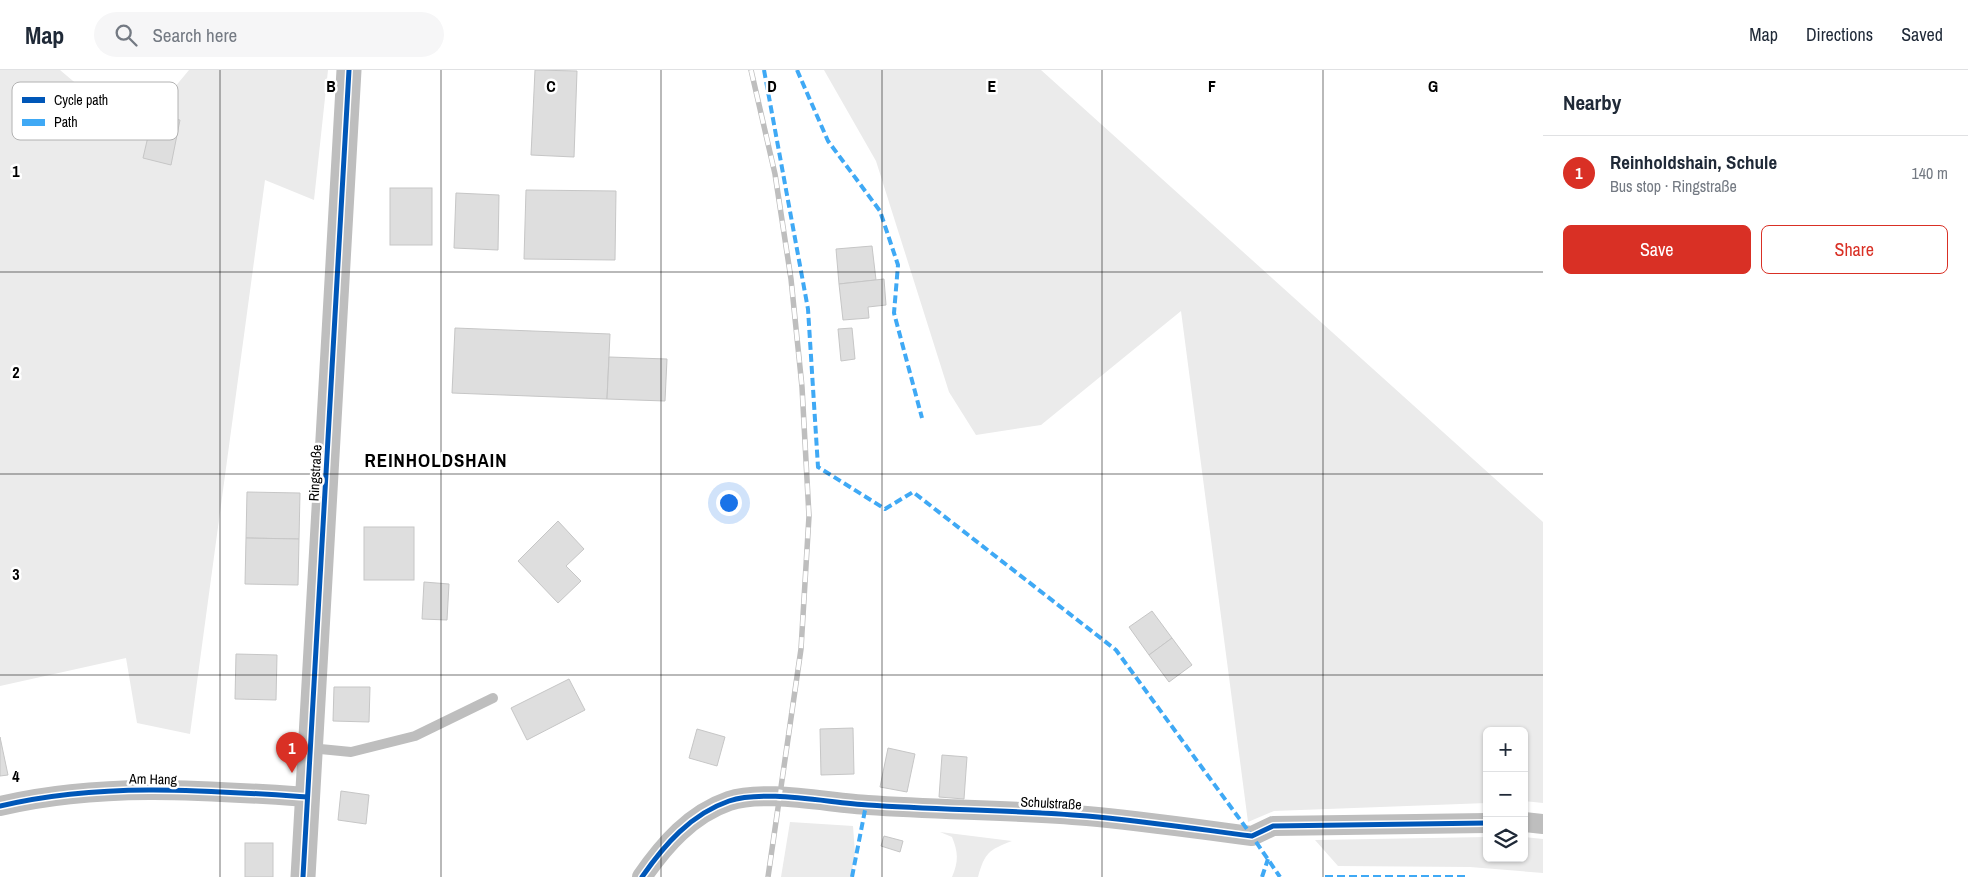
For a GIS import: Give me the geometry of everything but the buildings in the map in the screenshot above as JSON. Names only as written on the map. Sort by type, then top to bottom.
[{"type":"street","name":"Ringstraße","points":[[303,877],[349,70]]},
{"type":"street","name":"Am Hang","points":[[0,806],[34,798],[122,790],[200,791],[307,797]]},
{"type":"street","name":"Schulstraße","points":[[642,877],[657,856],[676,835],[694,821],[728,802],[746,797],[1086,816],[1252,836],[1273,826],[1483,823]]},
{"type":"street","points":[[1528,822],[1543,824]]},
{"type":"lane","points":[[310,748],[351,752],[414,736],[493,698]]},
{"type":"shaded area","points":[[0,70],[60,70],[74,82],[12,82],[12,140],[178,140],[178,83],[189,70],[328,70],[314,200],[265,180],[190,734],[137,723],[126,658],[0,686]]},
{"type":"shaded area","points":[[824,70],[1041,70],[1543,522],[1543,803],[1528,801],[1528,727],[1483,727],[1483,803],[1274,811],[1248,822],[1181,311],[1041,425],[976,435],[949,392],[876,161]]},
{"type":"shaded area","points":[[790,822],[853,826],[855,853],[851,877],[781,877]]},
{"type":"shaded area","points":[[940,832],[1012,841],[989,853],[983,862],[978,877],[952,877],[957,861],[956,847],[952,837]]},
{"type":"shaded area","points":[[1483,837],[1483,862],[1528,862],[1528,837],[1543,839],[1543,873],[1470,867],[1338,866],[1315,840]]},
{"type":"railway","points":[[751,70],[775,174],[791,279],[802,387],[809,516],[801,649],[768,877]]},
{"type":"marked path","points":[[764,70],[808,309],[818,467],[885,509],[913,492],[1116,650],[1280,877]]},
{"type":"marked path","points":[[797,70],[828,141],[880,211],[898,265],[894,313],[922,418]]},
{"type":"marked path","points":[[852,877],[866,805]]},
{"type":"marked path","points":[[1262,877],[1268,859]]},
{"type":"marked path","points":[[1325,877],[1465,877]]},
{"type":"cycle path","points":[[303,877],[349,70]]},
{"type":"cycle path","points":[[0,806],[38,798],[114,791],[191,790],[307,797]]},
{"type":"cycle path","points":[[642,877],[669,842],[702,814],[729,801],[760,796],[895,807],[1087,816],[1252,836],[1273,826],[1483,823]]},
{"type":"place","name":"Reinholdshain, Schule","points":[[292,773]]},
{"type":"district","name":"REINHOLDSHAIN","points":[[436,460]]}]
